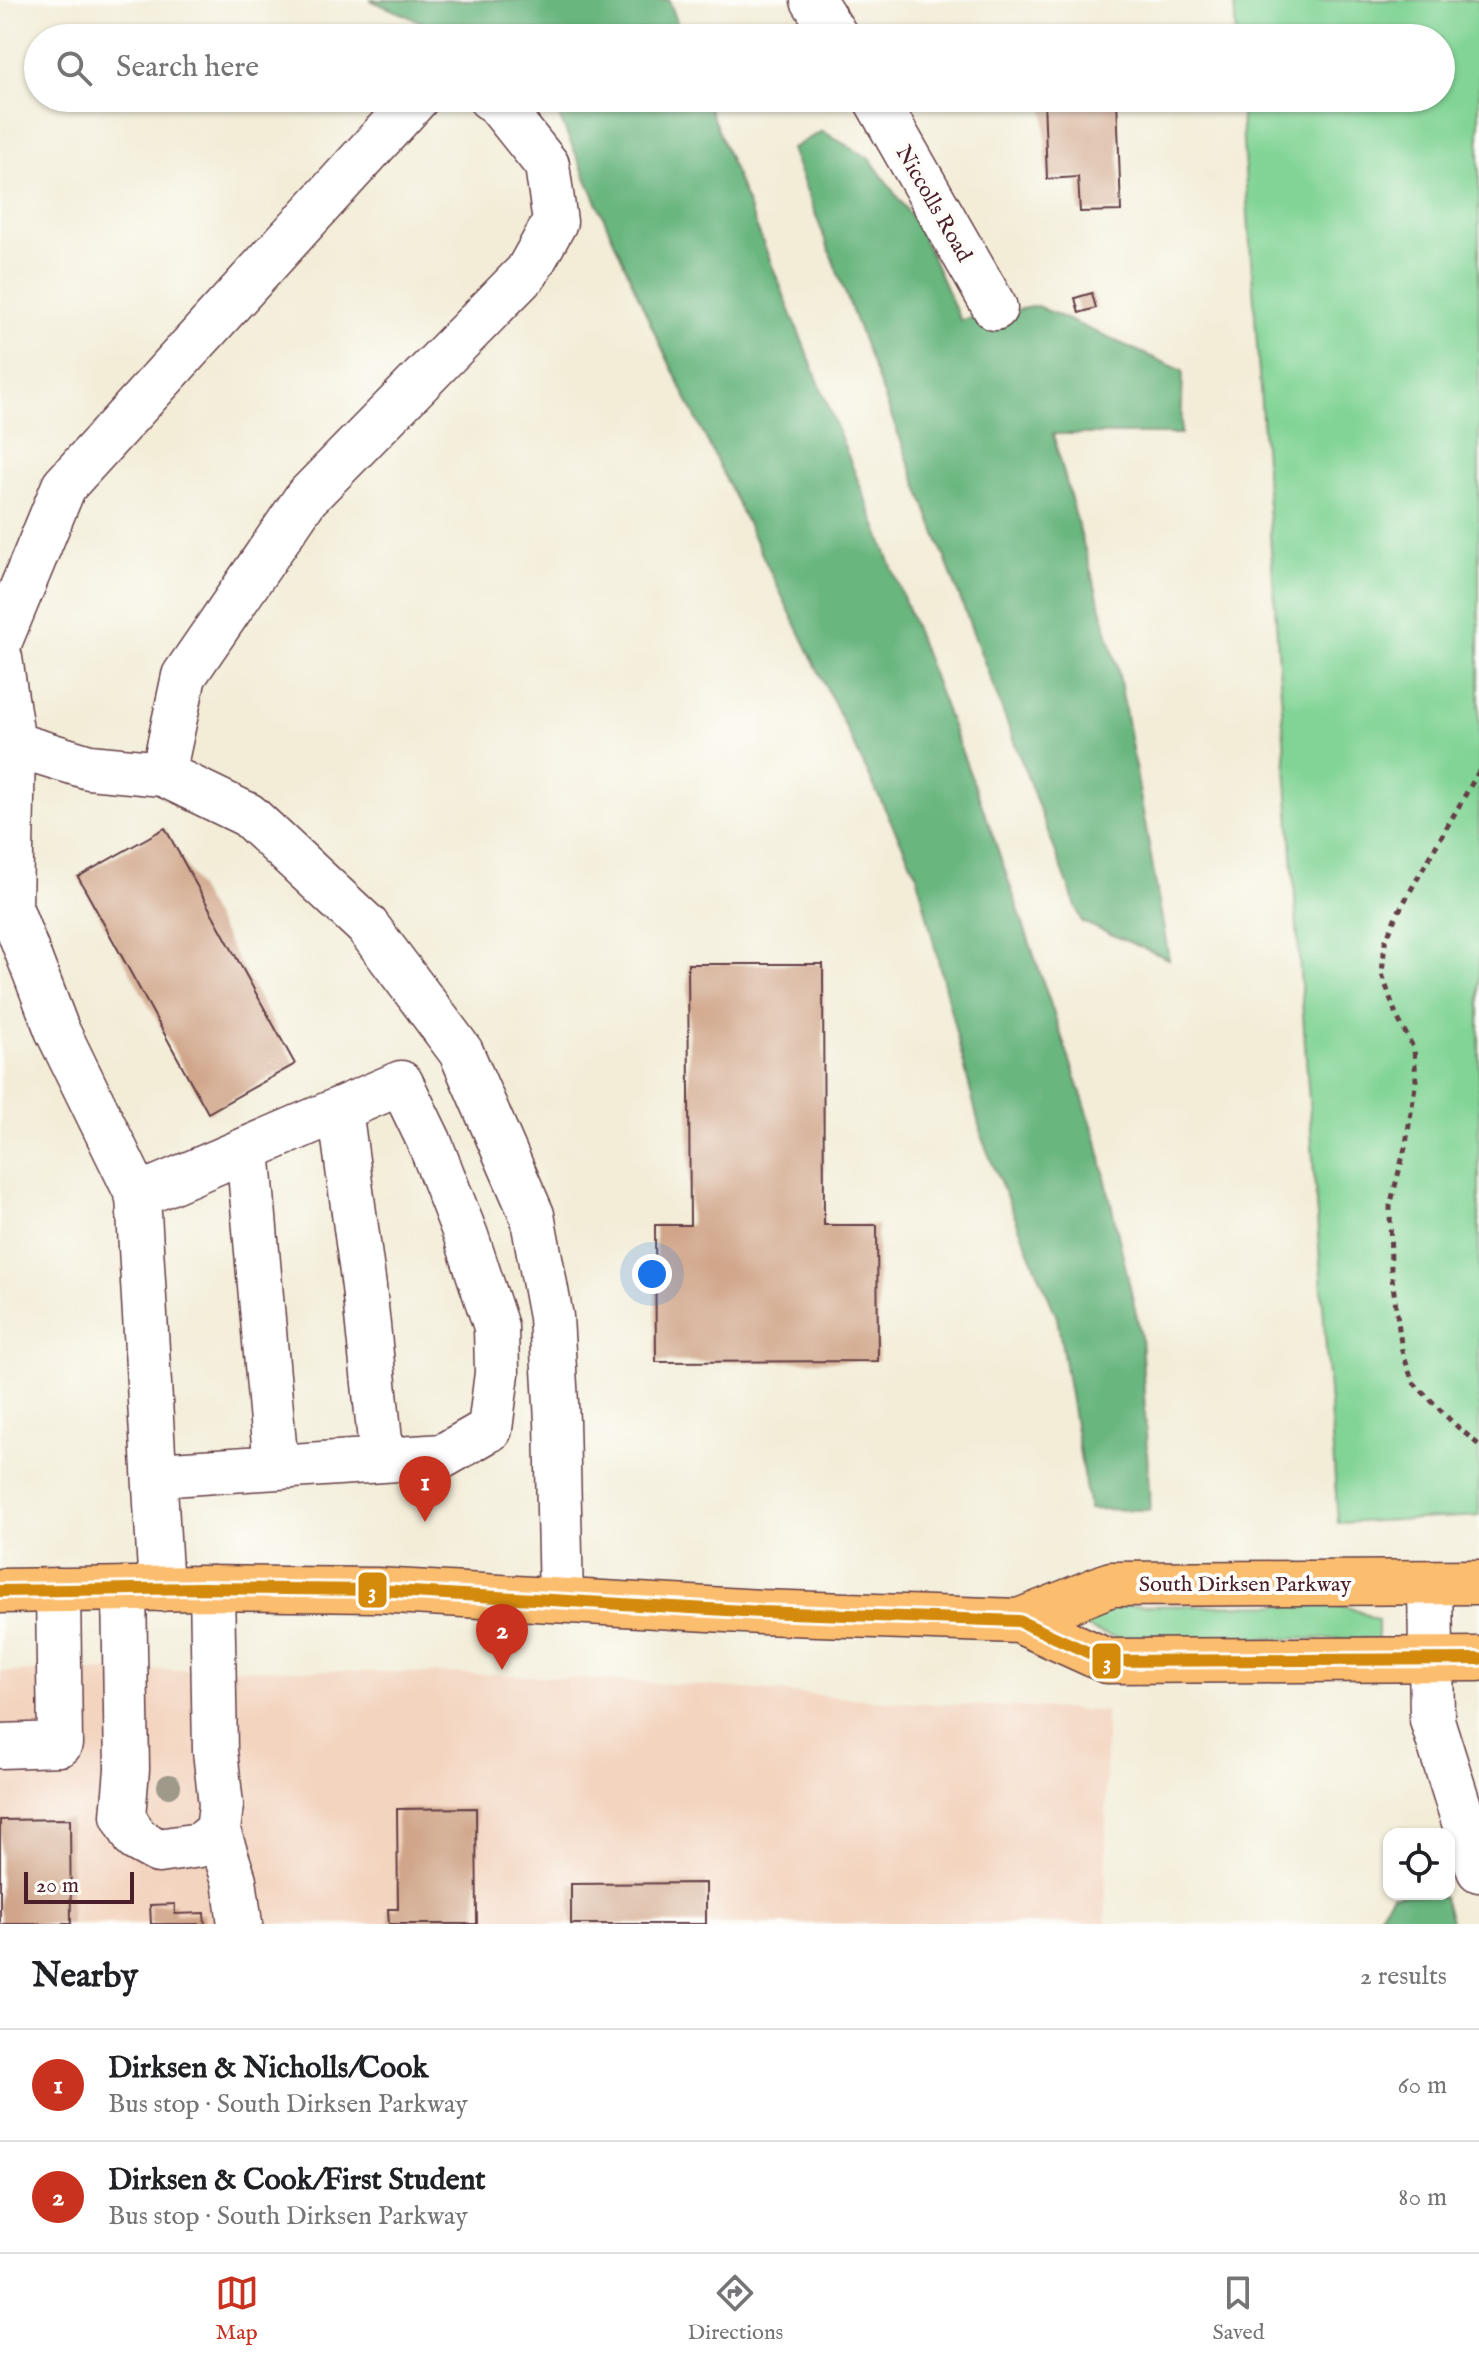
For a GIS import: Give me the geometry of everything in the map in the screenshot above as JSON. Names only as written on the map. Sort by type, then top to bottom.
[{"type":"main road","name":"South Dirksen Parkway","points":[[1019,1621],[1111,1584],[1479,1582]]},
{"type":"main road","name":"South Dirksen Parkway","points":[[0,1591],[212,1588],[377,1590],[761,1612],[1019,1621],[1107,1661],[1479,1659]]},
{"type":"street","points":[[813,0],[828,24]]},
{"type":"street","points":[[0,641],[64,486],[404,112]]},
{"type":"street","points":[[163,774],[184,676],[306,498],[527,272],[555,222],[547,165],[505,112]]},
{"type":"street","name":"Niccolls Road","points":[[883,112],[995,308]]},
{"type":"street","points":[[0,658],[13,744],[10,907],[57,1030],[138,1196],[156,1475],[123,1816],[136,1839],[158,1851],[200,1845],[218,1831]]},
{"type":"street","points":[[13,744],[89,767],[163,774],[248,815],[367,926],[461,1052],[532,1215],[551,1317],[561,1600]]},
{"type":"street","points":[[138,1196],[401,1083],[429,1141],[466,1236],[496,1327],[497,1373],[490,1429],[443,1456],[156,1475]]},
{"type":"street","points":[[340,1109],[364,1287],[382,1460]]},
{"type":"street","points":[[248,1149],[276,1467]]},
{"type":"street","points":[[1430,1583],[1432,1720],[1479,1870]]},
{"type":"street","points":[[212,1588],[215,1751],[221,1805],[218,1831],[234,1880],[240,1924]]},
{"type":"street","points":[[0,1746],[60,1744],[58,1590]]},
{"type":"path","points":[[1479,771],[1396,916],[1385,942],[1382,974],[1396,1015],[1414,1049],[1416,1080],[1406,1144],[1390,1206],[1391,1270],[1402,1351],[1413,1382],[1479,1445]]},
{"type":"shaded area","points":[[251,1669],[516,1675],[722,1687],[897,1702],[1106,1711],[1106,1924],[0,1924],[0,1672]]},
{"type":"green space","points":[[370,0],[669,0],[678,24],[426,24]]},
{"type":"green space","points":[[1234,0],[1479,0],[1479,1516],[1338,1523],[1241,112],[1455,112],[1455,24],[1235,24]]},
{"type":"green space","points":[[557,112],[711,112],[877,528],[989,824],[1096,1137],[1141,1336],[1150,1510],[1089,1509],[1057,1317],[983,1141],[917,875],[653,329]]},
{"type":"green space","points":[[822,131],[870,159],[918,226],[960,320],[1037,306],[1183,371],[1181,434],[1053,434],[1118,670],[1169,959],[1082,922],[791,149]]},
{"type":"green space","points":[[1336,1605],[1378,1620],[1378,1639],[1118,1638],[1076,1622],[1076,1606]]},
{"type":"green space","points":[[1389,1900],[1445,1900],[1452,1924],[1373,1924]]},
{"type":"building","points":[[1044,112],[1117,112],[1121,211],[1080,212],[1078,177],[1047,179]]},
{"type":"building","points":[[1092,293],[1096,308],[1079,313],[1075,298]]},
{"type":"building","points":[[165,828],[295,1064],[208,1113],[78,877]]},
{"type":"building","points":[[688,964],[823,964],[824,1225],[877,1225],[878,1361],[656,1362],[655,1225],[690,1225]]},
{"type":"building","points":[[476,1808],[477,1924],[389,1924],[388,1909],[398,1909],[397,1809]]},
{"type":"building","points":[[70,1819],[71,1924],[0,1924],[0,1820]]},
{"type":"building","points":[[706,1883],[706,1924],[571,1924],[571,1884]]},
{"type":"building","points":[[175,1904],[175,1914],[204,1913],[205,1924],[151,1924],[150,1905]]},
{"type":"transit line","name":"3","points":[[0,1591],[202,1588],[377,1590],[761,1612],[1019,1621],[1107,1661],[1479,1659]]},
{"type":"place","name":"Dirksen & Nicholls/Cook","points":[[425,1522]]},
{"type":"place","name":"Dirksen & Cook/First Student","points":[[502,1670]]}]
